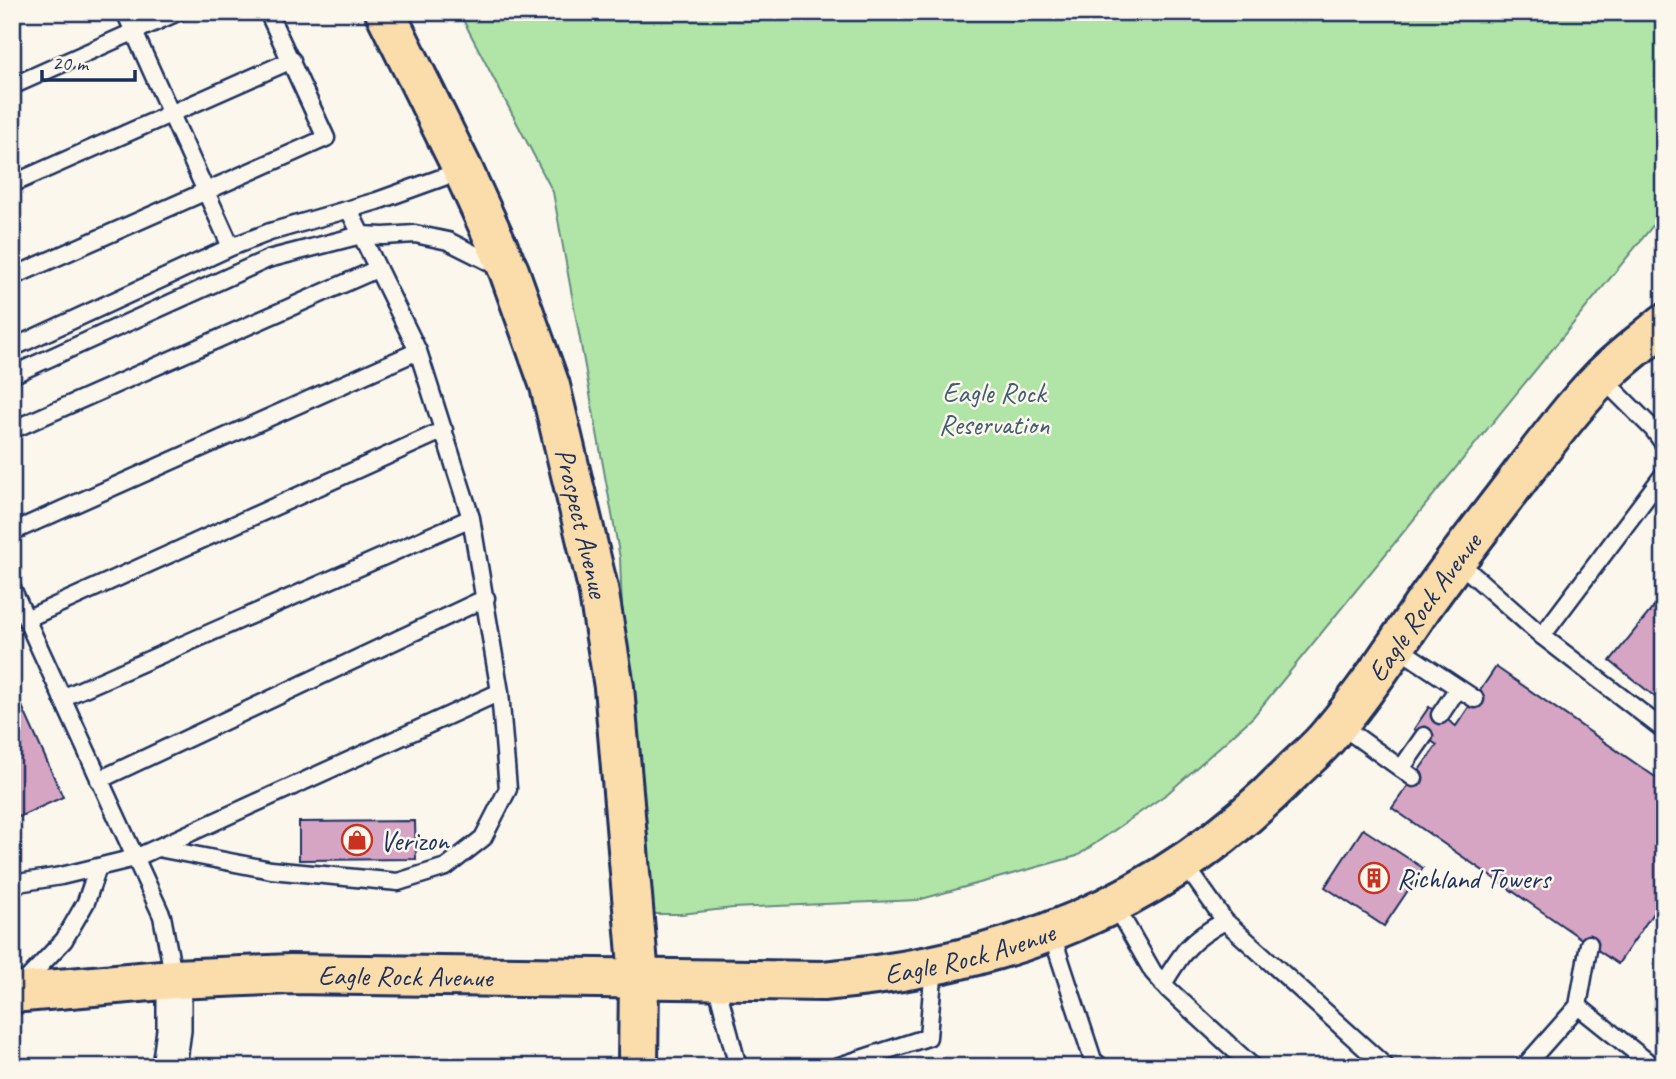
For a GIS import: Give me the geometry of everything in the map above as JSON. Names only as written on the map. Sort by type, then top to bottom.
[{"type":"main road","name":"Prospect Avenue","points":[[385,12],[463,170],[509,271],[551,386],[598,588],[614,687],[639,977],[638,1067]]},
{"type":"main road","name":"Eagle Rock Avenue","points":[[13,993],[174,979],[290,974],[824,981],[934,966],[987,954],[1051,932],[1114,904],[1184,863],[1261,804],[1338,724],[1456,560],[1601,377],[1664,324]]},
{"type":"street","points":[[169,1067],[174,1030],[174,979]]},
{"type":"lane","points":[[125,12],[231,247]]},
{"type":"lane","points":[[12,86],[178,12]]},
{"type":"lane","points":[[12,277],[326,138],[268,12]]},
{"type":"lane","points":[[12,184],[292,60]]},
{"type":"lane","points":[[12,348],[231,247],[463,170]]},
{"type":"lane","points":[[158,848],[271,870],[398,882],[446,867],[483,838],[508,789],[500,692],[471,518],[418,351],[349,210]]},
{"type":"lane","points":[[12,375],[268,259],[361,235],[415,234],[448,241],[509,271]]},
{"type":"lane","points":[[12,429],[377,269]]},
{"type":"lane","points":[[12,532],[418,351]]},
{"type":"lane","points":[[1601,377],[1653,429],[1664,444]]},
{"type":"lane","points":[[26,619],[444,430]]},
{"type":"lane","points":[[1542,636],[1664,474]]},
{"type":"lane","points":[[62,698],[471,518]]},
{"type":"lane","points":[[1456,560],[1542,636],[1664,730]]},
{"type":"lane","points":[[12,588],[162,916],[174,979]]},
{"type":"lane","points":[[99,780],[486,598]]},
{"type":"lane","points":[[1395,646],[1475,699]]},
{"type":"lane","points":[[1440,715],[1458,688]]},
{"type":"lane","points":[[12,884],[135,858],[500,692]]},
{"type":"lane","points":[[1338,724],[1407,773],[1424,736]]},
{"type":"lane","points":[[1184,863],[1225,921],[1386,1067]]},
{"type":"lane","points":[[13,993],[64,940],[86,902],[98,867]]},
{"type":"lane","points":[[1114,904],[1153,972],[1163,984],[1253,1067]]},
{"type":"lane","points":[[1163,984],[1186,948],[1199,936],[1225,921]]},
{"type":"lane","points":[[1051,932],[1096,1065]]},
{"type":"lane","points":[[1524,1067],[1578,1006],[1589,944]]},
{"type":"lane","points":[[836,1067],[928,1037],[934,966]]},
{"type":"lane","points":[[715,979],[738,1067]]},
{"type":"lane","points":[[1578,1006],[1653,1065]]},
{"type":"green space","name":"Eagle Rock Reservation","points":[[459,12],[1664,12],[1664,212],[1253,717],[1168,793],[1077,856],[918,900],[733,908],[681,914],[634,914],[620,558],[553,192]]},
{"type":"building","points":[[1664,594],[1664,704],[1610,661]]},
{"type":"building","points":[[1496,667],[1664,783],[1664,897],[1618,964],[1392,808],[1437,745],[1414,729],[1429,707],[1456,726]]},
{"type":"building","points":[[12,684],[63,797],[12,820]]},
{"type":"building","name":"Verizon","points":[[415,821],[416,859],[299,860],[299,822]]},
{"type":"building","name":"Richland Towers","points":[[1363,829],[1423,868],[1384,926],[1325,887]]},
{"type":"place","name":"Verizon","points":[[357,840]]},
{"type":"place","name":"Richland Towers","points":[[1374,878]]}]
